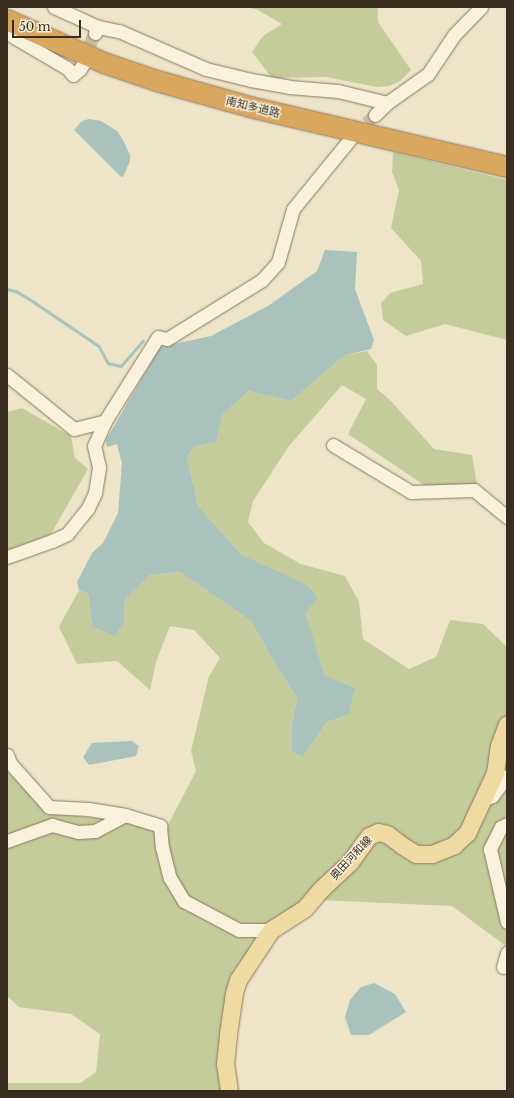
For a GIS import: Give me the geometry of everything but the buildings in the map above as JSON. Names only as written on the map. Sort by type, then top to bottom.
[{"type":"highway","name":"南知多道路","points":[[12,7],[91,44],[165,70],[258,95],[507,154]]},
{"type":"highway","name":"南知多道路","points":[[7,20],[104,63],[157,81],[254,108],[507,167]]},
{"type":"main road","name":"奥田河和線","points":[[229,1091],[225,1064],[234,993],[238,980],[271,930],[305,908],[320,890],[350,862],[370,836],[378,832],[387,834],[416,854],[432,854],[454,845],[467,833],[495,773],[499,746],[507,724]]},
{"type":"street","points":[[54,7],[97,30],[119,31],[206,69],[289,87],[338,91],[387,103]]},
{"type":"street","points":[[375,115],[387,103],[428,74],[454,35],[481,7]]},
{"type":"street","points":[[7,33],[67,68],[73,75],[83,64]]},
{"type":"street","points":[[7,558],[67,534],[88,508],[95,493],[99,466],[94,446],[105,421],[158,337],[167,339],[262,280],[278,262],[293,209],[350,139]]},
{"type":"street","points":[[7,375],[74,428],[105,421]]},
{"type":"street","points":[[333,445],[411,492],[474,490],[507,518]]},
{"type":"street","points":[[7,755],[10,763],[49,807],[88,809],[126,815],[160,826],[162,847],[170,878],[184,901],[239,930],[271,930]]},
{"type":"street","points":[[482,800],[492,796],[507,776]]},
{"type":"street","points":[[7,841],[52,825],[78,832],[95,831],[126,815]]},
{"type":"street","points":[[507,824],[501,827],[490,849],[507,922]]},
{"type":"street","points":[[503,967],[507,953]]},
{"type":"green space","points":[[248,7],[378,7],[378,22],[411,70],[400,81],[389,86],[377,87],[326,77],[272,78],[252,52],[263,36],[282,24],[258,10]]},
{"type":"green space","points":[[393,152],[507,180],[507,340],[445,324],[406,336],[383,320],[381,303],[390,293],[423,284],[421,261],[391,228],[399,190],[392,172]]},
{"type":"green space","points":[[367,351],[377,365],[377,389],[390,400],[434,449],[472,455],[477,484],[427,487],[348,434],[366,399],[342,385],[289,446],[253,501],[248,522],[264,543],[301,564],[345,576],[359,602],[363,639],[409,669],[436,657],[450,620],[483,624],[507,647],[507,947],[452,906],[318,900],[243,960],[224,1091],[7,1091],[7,1083],[80,1083],[96,1072],[100,1034],[71,1014],[19,1007],[7,996],[7,771],[47,813],[126,821],[165,831],[196,771],[191,751],[209,676],[220,658],[194,630],[170,626],[156,662],[150,690],[117,661],[77,664],[59,627],[79,590],[88,594],[92,626],[124,622],[125,599],[150,575],[180,572],[251,621],[277,667],[297,698],[292,724],[303,757],[327,722],[348,715],[325,676],[304,613],[317,598],[273,570],[242,555],[198,506],[187,457],[194,447],[216,442],[223,414],[249,391],[291,401],[345,355]]},
{"type":"green space","points":[[22,408],[71,436],[75,458],[88,469],[51,534],[7,551],[7,412]]},
{"type":"water","points":[[89,119],[101,121],[117,131],[123,140],[130,155],[130,161],[123,177],[120,176],[74,130],[82,121]]},
{"type":"water","points":[[325,250],[357,252],[355,289],[374,340],[371,349],[345,355],[291,401],[249,391],[223,414],[216,442],[194,447],[187,457],[198,506],[242,555],[307,585],[318,598],[305,613],[325,676],[355,688],[348,715],[327,722],[303,757],[292,751],[292,724],[297,698],[277,667],[251,621],[180,572],[150,575],[125,599],[124,622],[115,636],[92,626],[88,594],[79,590],[77,582],[92,553],[103,543],[118,513],[122,464],[117,444],[107,447],[106,440],[160,347],[211,336],[268,306],[317,271]]},
{"type":"water","points":[[132,741],[139,746],[136,756],[89,765],[83,757],[92,743]]},
{"type":"water","points":[[374,983],[395,994],[406,1012],[369,1035],[351,1035],[345,1017],[350,1000],[361,987]]},
{"type":"waterway","points":[[7,289],[16,291],[34,302],[99,346],[108,363],[121,366],[143,341]]},
{"type":"tunnel","points":[[83,62],[95,33]]},
{"type":"tunnel","points":[[353,136],[375,115]]}]
